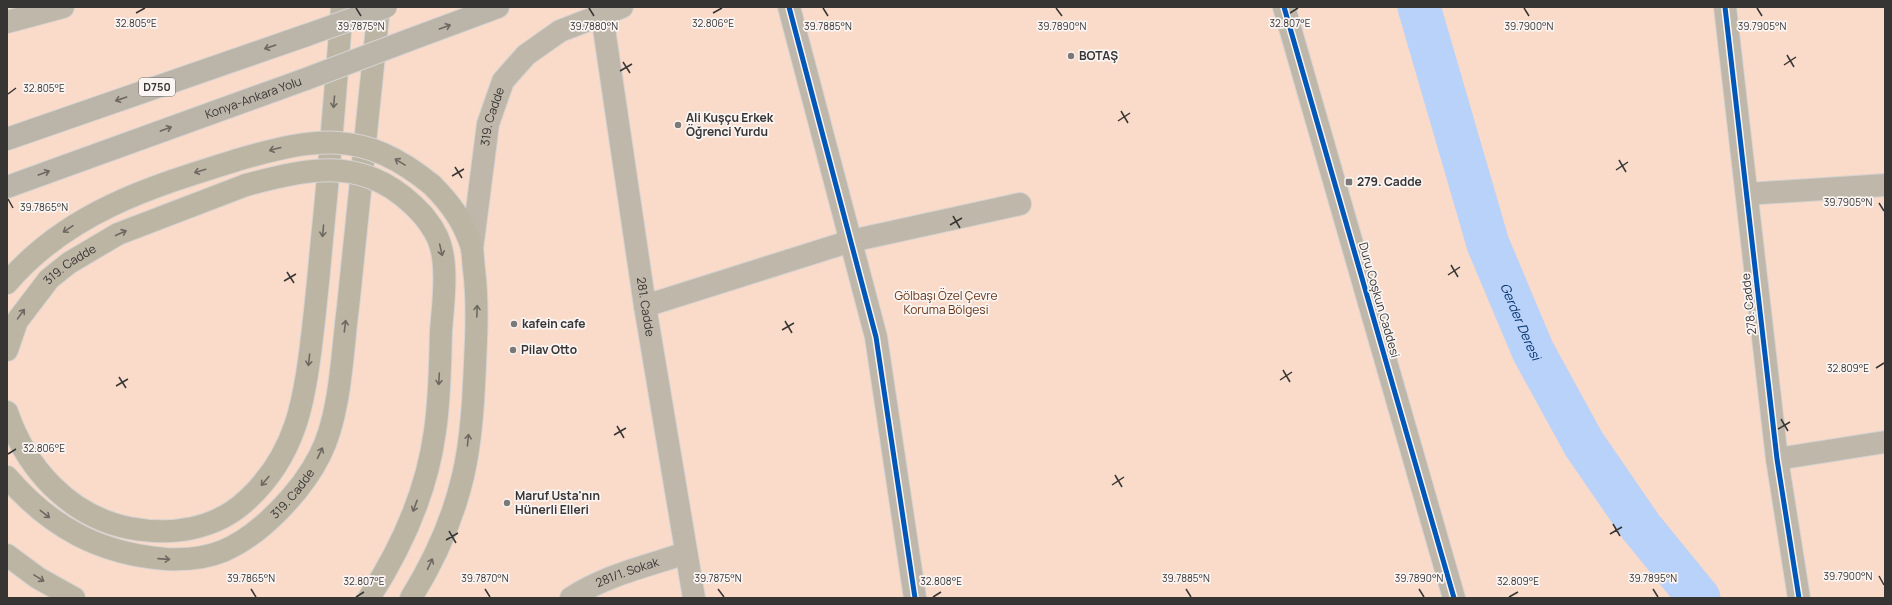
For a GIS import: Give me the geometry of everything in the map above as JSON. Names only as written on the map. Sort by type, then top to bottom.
[{"type":"highway","name":"D750","points":[[7,139],[386,7]]},
{"type":"highway","name":"Konya-Ankara Yolu","points":[[7,187],[306,79],[498,7]]},
{"type":"main road","points":[[7,412],[27,455],[41,475],[67,500],[84,511],[127,528],[174,532],[192,530],[217,522],[238,509],[268,478],[282,458],[292,436],[307,384],[342,7]]},
{"type":"main road","name":"319. Cadde","points":[[7,478],[15,492],[44,515],[72,534],[99,546],[126,553],[179,560],[202,557],[223,551],[242,540],[266,522],[302,484],[321,454],[337,402],[379,7]]},
{"type":"main road","name":"319. Cadde","points":[[7,284],[24,264],[40,249],[70,227],[107,207],[139,192],[237,160],[302,143],[347,142],[375,149],[416,171],[450,203],[459,217],[472,249],[478,302],[471,416],[463,476],[442,537],[423,578],[411,598]]},
{"type":"main road","name":"319. Cadde","points":[[7,350],[16,321],[50,279],[69,263],[118,234],[246,185],[277,177],[321,170],[357,172],[392,188],[409,200],[424,215],[440,243],[443,257],[442,318],[435,430],[431,455],[415,509],[398,550],[369,598]]},
{"type":"main road","points":[[7,555],[38,578],[74,598]]},
{"type":"street","points":[[7,22],[63,7]]},
{"type":"street","name":"319. Cadde","points":[[472,249],[488,124],[503,81],[526,55],[560,31],[622,7]]},
{"type":"street","points":[[789,7],[876,337],[915,598]]},
{"type":"street","name":"Duru Coşkun Caddesi","points":[[1284,7],[1454,598]]},
{"type":"street","name":"278. Cadde","points":[[1725,7],[1777,459],[1799,598]]},
{"type":"street","name":"281. Cadde","points":[[602,15],[645,306],[694,598]]},
{"type":"street","points":[[1747,194],[1885,185]]},
{"type":"street","points":[[645,306],[851,241],[1020,204]]},
{"type":"street","points":[[1777,459],[1885,442]]},
{"type":"street","name":"281/1. Sokak","points":[[571,598],[584,589],[613,576],[686,553]]},
{"type":"green space","name":"Gölbaşı Özel Çevre Koruma Bölgesi","points":[[7,7],[1885,7],[1885,598],[7,598]]},
{"type":"waterway","name":"Gerder Deresi","points":[[1419,7],[1488,244],[1533,351],[1584,444],[1641,527],[1699,598]]},
{"type":"cycle path","points":[[789,7],[876,337],[915,598]]},
{"type":"cycle path","points":[[1284,7],[1454,598]]},
{"type":"cycle path","points":[[1725,7],[1777,459],[1799,598]]},
{"type":"place","name":"BOTAŞ","points":[[1071,56]]},
{"type":"place","name":"Ali Kuşçu Erkek Öğrenci Yurdu","points":[[678,125]]},
{"type":"place","name":"279. Cadde","points":[[1349,182]]},
{"type":"place","name":"kafein cafe","points":[[514,324]]},
{"type":"place","name":"Pilav Otto","points":[[513,350]]},
{"type":"place","name":"Maruf Usta'nın Hünerli Elleri","points":[[507,503]]}]
